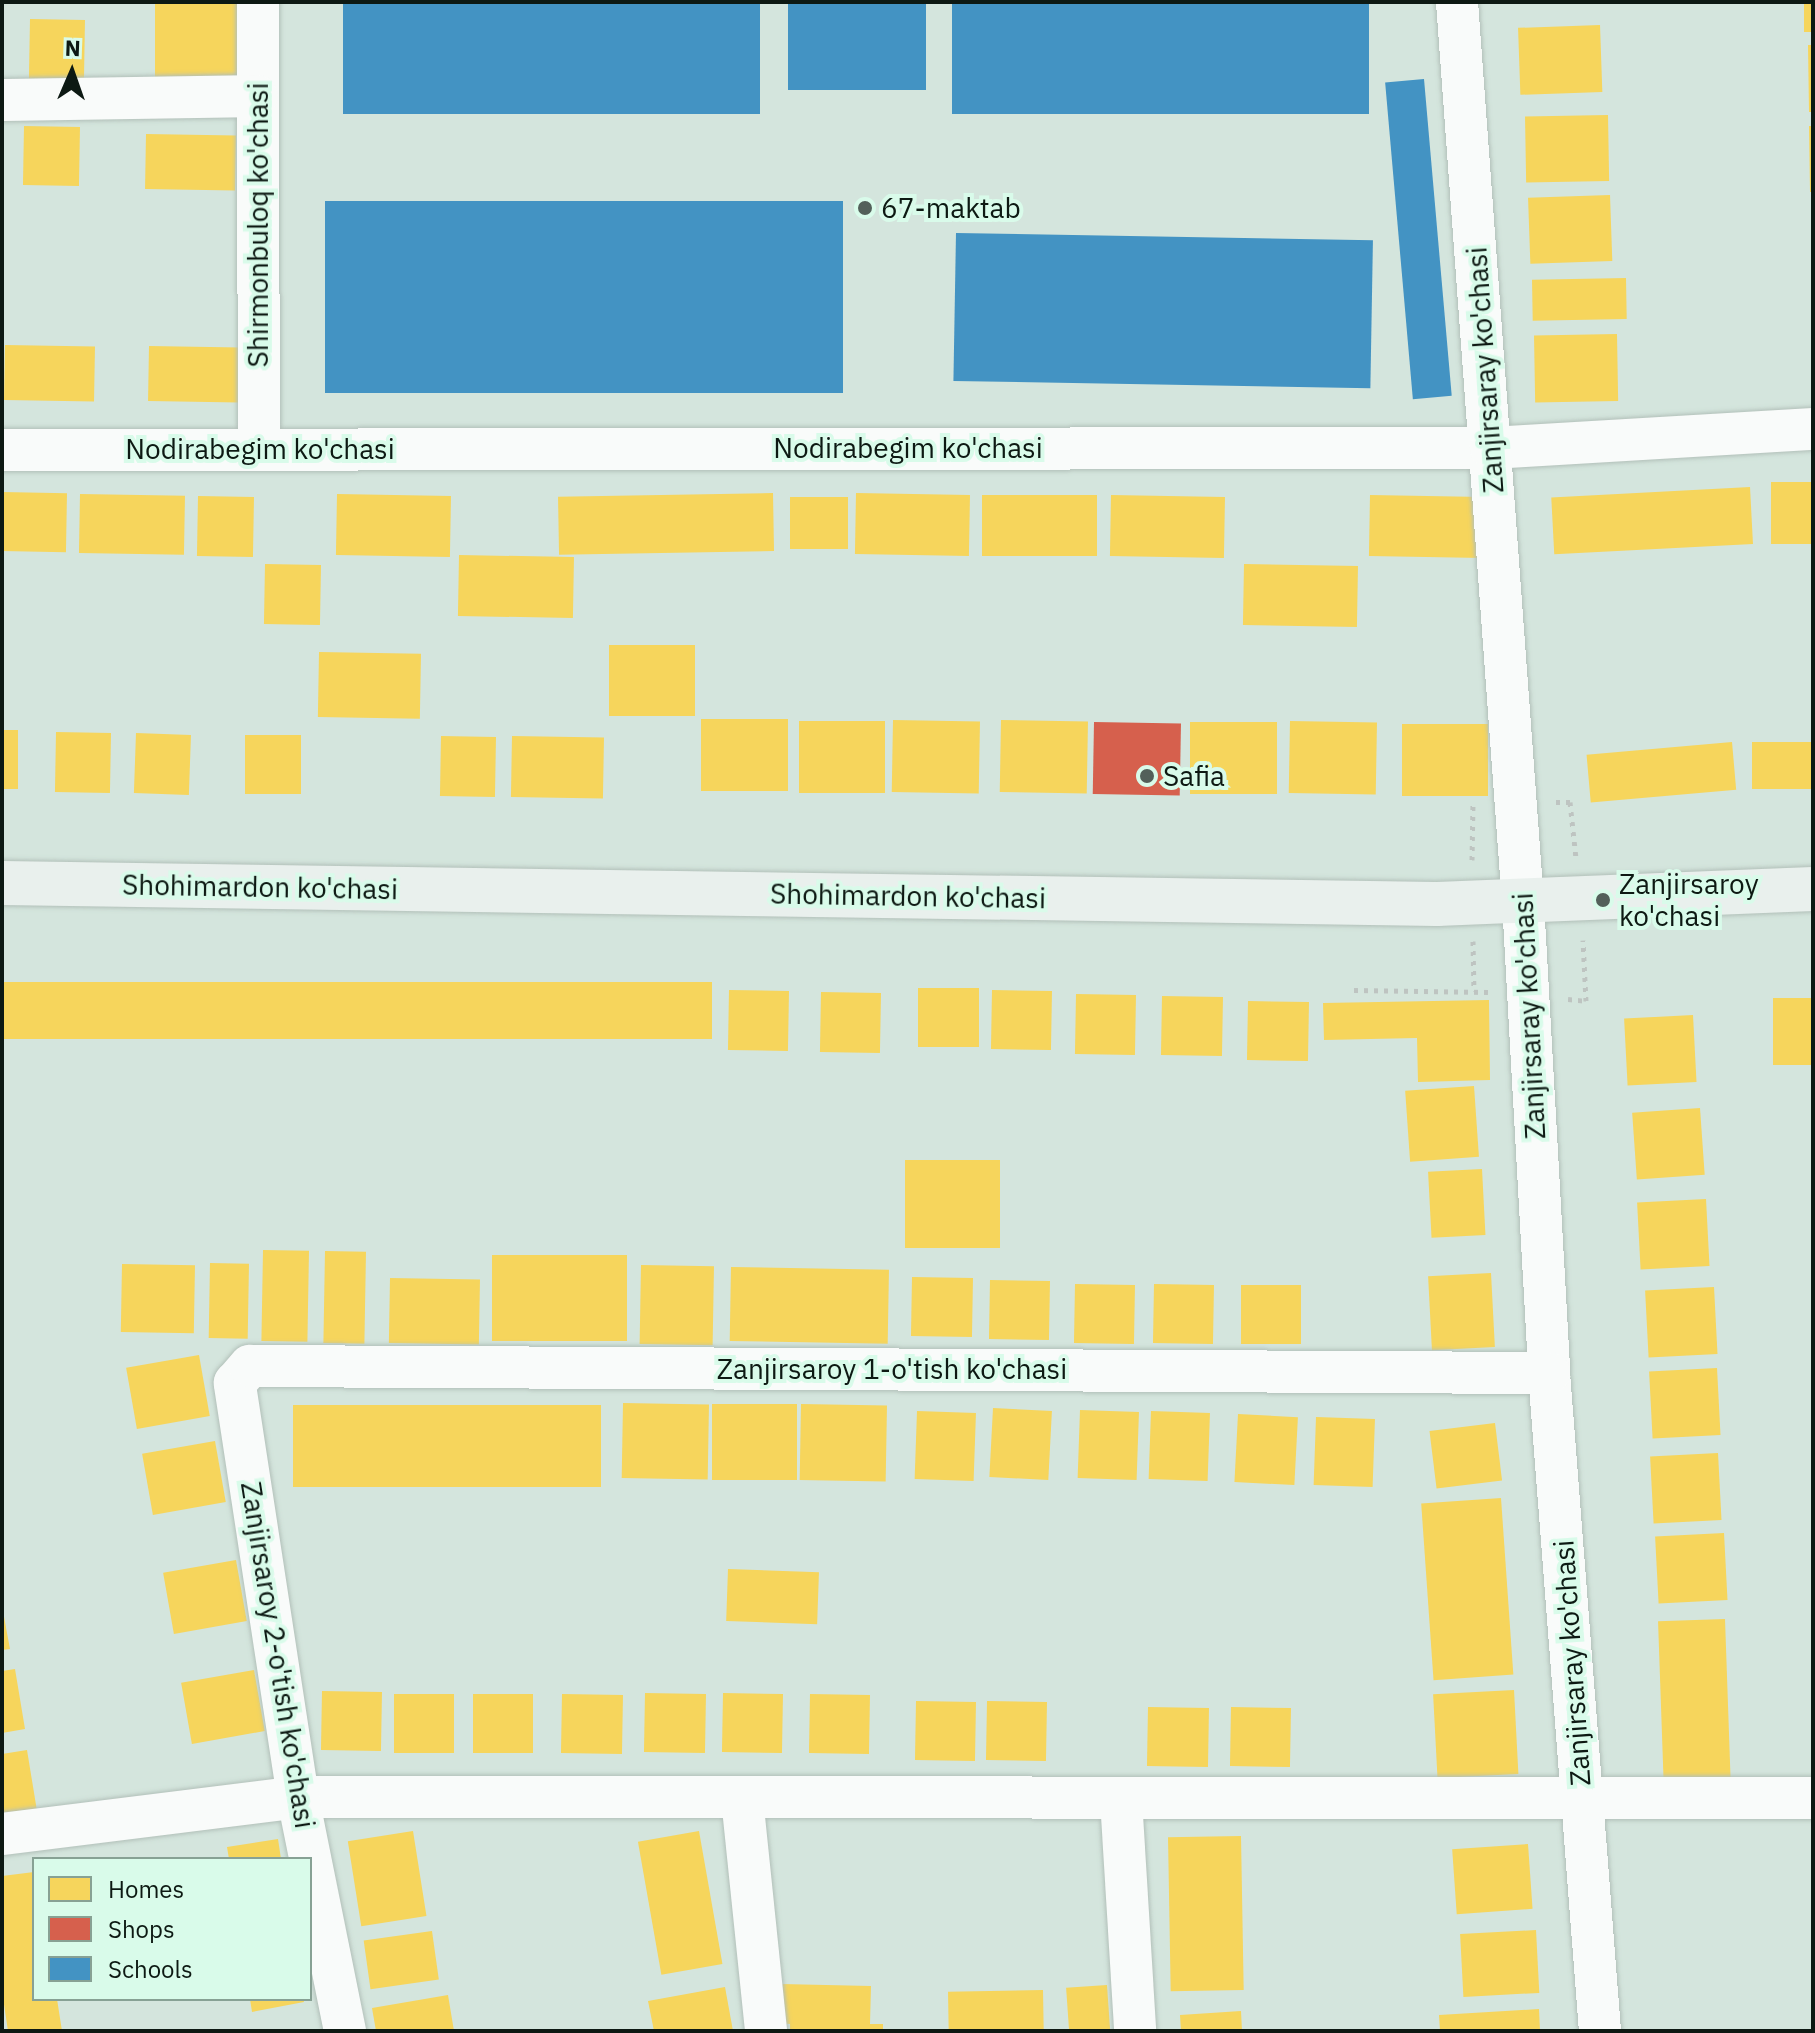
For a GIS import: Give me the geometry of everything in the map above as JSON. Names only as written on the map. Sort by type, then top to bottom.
[{"type":"main road","name":"Shohimardon ko'chasi","points":[[2,883],[1523,902],[1813,889]]},
{"type":"street","name":"Shirmonbuloq ko'chasi","points":[[258,2],[259,449]]},
{"type":"street","name":"Zanjirsaray ko'chasi","points":[[1457,2],[1523,902],[1549,1373],[1600,2031]]},
{"type":"street","points":[[2,100],[257,96]]},
{"type":"street","name":"Nodirabegim ko'chasi","points":[[2,450],[1491,448],[1813,429]]},
{"type":"street","name":"Zanjirsaroy 1-o'tish ko'chasi","points":[[238,1374],[250,1366],[1549,1373]]},
{"type":"street","name":"Zanjirsaroy 2-o'tish ko'chasi","points":[[238,1374],[235,1383],[298,1797],[310,1857]]},
{"type":"street","points":[[2,1834],[298,1797],[1582,1801],[1813,1798]]},
{"type":"street","points":[[742,1798],[766,2031]]},
{"type":"street","points":[[1121,1799],[1135,2031]]},
{"type":"street","name":"Zanjirsaroy 2-o'tish ko'chasi","points":[[312,1867],[345,2031]]},
{"type":"path","points":[[1570,802],[1577,867]]},
{"type":"path","points":[[1473,940],[1474,991]]},
{"type":"path","points":[[1583,940],[1586,1001]]},
{"type":"path","points":[[1354,990],[1505,993]]},
{"type":"building: Homes","points":[[155,2],[237,2],[237,79],[155,79]]},
{"type":"building: Homes","points":[[1804,2],[1813,2],[1813,32],[1804,32]]},
{"type":"building: Homes","points":[[30,19],[85,20],[84,80],[29,79]]},
{"type":"building: Homes","points":[[1600,25],[1602,92],[1520,95],[1518,28]]},
{"type":"building: Homes","points":[[1808,45],[1813,45],[1813,112],[1809,112]]},
{"type":"building: Homes","points":[[1608,115],[1609,181],[1526,182],[1525,116]]},
{"type":"building: Homes","points":[[24,126],[80,127],[79,186],[23,185]]},
{"type":"building: Homes","points":[[1809,126],[1813,126],[1813,192],[1810,192]]},
{"type":"building: Homes","points":[[146,134],[236,136],[235,191],[145,189]]},
{"type":"building: Homes","points":[[1610,195],[1612,261],[1530,264],[1528,198]]},
{"type":"building: Homes","points":[[1626,278],[1627,319],[1533,321],[1532,280]]},
{"type":"building: Homes","points":[[1617,334],[1618,401],[1535,402],[1534,335]]},
{"type":"building: Homes","points":[[5,345],[95,347],[94,402],[4,400]]},
{"type":"building: Homes","points":[[149,346],[240,348],[239,403],[148,401]]},
{"type":"building: Homes","points":[[1771,482],[1813,482],[1813,544],[1771,544]]},
{"type":"building: Homes","points":[[1750,487],[1753,544],[1554,554],[1551,497]]},
{"type":"building: Homes","points":[[2,492],[67,493],[66,552],[2,551]]},
{"type":"building: Homes","points":[[773,493],[774,551],[559,555],[558,497]]},
{"type":"building: Homes","points":[[856,493],[970,495],[969,556],[855,554]]},
{"type":"building: Homes","points":[[80,494],[185,496],[184,555],[79,553]]},
{"type":"building: Homes","points":[[337,494],[451,496],[450,557],[336,555]]},
{"type":"building: Homes","points":[[982,495],[1097,495],[1097,556],[982,556]]},
{"type":"building: Homes","points":[[1111,495],[1225,497],[1224,558],[1110,556]]},
{"type":"building: Homes","points":[[1370,495],[1484,497],[1483,558],[1369,556]]},
{"type":"building: Homes","points":[[198,496],[254,497],[253,557],[197,556]]},
{"type":"building: Homes","points":[[790,497],[848,497],[848,549],[790,549]]},
{"type":"building: Homes","points":[[459,555],[574,557],[573,618],[458,616]]},
{"type":"building: Homes","points":[[265,564],[321,565],[320,625],[264,624]]},
{"type":"building: Homes","points":[[1244,564],[1358,566],[1357,627],[1243,625]]},
{"type":"building: Homes","points":[[609,645],[695,645],[695,716],[609,716]]},
{"type":"building: Homes","points":[[319,652],[421,654],[420,719],[318,717]]},
{"type":"building: Homes","points":[[701,719],[788,719],[788,791],[701,791]]},
{"type":"building: Homes","points":[[893,720],[980,722],[979,794],[892,792]]},
{"type":"building: Homes","points":[[1001,720],[1088,722],[1087,794],[1000,792]]},
{"type":"building: Homes","points":[[799,721],[885,721],[885,793],[799,793]]},
{"type":"building: Homes","points":[[1290,721],[1377,723],[1376,795],[1289,793]]},
{"type":"building: Homes","points":[[1190,722],[1277,722],[1277,794],[1190,794]]},
{"type":"building: Homes","points":[[1402,724],[1488,724],[1488,796],[1402,796]]},
{"type":"building: Homes","points":[[2,730],[18,730],[18,789],[2,789]]},
{"type":"building: Homes","points":[[56,732],[111,733],[110,793],[55,792]]},
{"type":"building: Homes","points":[[136,733],[191,735],[189,795],[134,793]]},
{"type":"building: Homes","points":[[245,735],[301,735],[301,794],[245,794]]},
{"type":"building: Homes","points":[[441,736],[496,737],[495,797],[440,796]]},
{"type":"building: Homes","points":[[512,736],[604,738],[603,799],[511,797]]},
{"type":"building: Homes","points":[[1732,742],[1736,790],[1591,803],[1587,755]]},
{"type":"building: Homes","points":[[1752,742],[1813,742],[1813,789],[1752,789]]},
{"type":"building: Homes","points":[[2,982],[712,982],[712,1039],[2,1039]]},
{"type":"building: Homes","points":[[918,988],[979,988],[979,1047],[918,1047]]},
{"type":"building: Homes","points":[[729,990],[789,991],[788,1051],[728,1050]]},
{"type":"building: Homes","points":[[992,990],[1052,991],[1051,1050],[991,1049]]},
{"type":"building: Homes","points":[[821,992],[881,993],[880,1053],[820,1052]]},
{"type":"building: Homes","points":[[1076,994],[1136,995],[1135,1055],[1075,1054]]},
{"type":"building: Homes","points":[[1162,996],[1223,997],[1222,1056],[1161,1055]]},
{"type":"building: Homes","points":[[1773,998],[1813,998],[1813,1065],[1773,1065]]},
{"type":"building: Homes","points":[[1489,1000],[1490,1080],[1418,1082],[1417,1038],[1324,1040],[1323,1003]]},
{"type":"building: Homes","points":[[1248,1001],[1309,1002],[1308,1061],[1247,1060]]},
{"type":"building: Homes","points":[[1693,1015],[1697,1082],[1628,1086],[1624,1019]]},
{"type":"building: Homes","points":[[1474,1086],[1479,1157],[1410,1162],[1405,1091]]},
{"type":"building: Homes","points":[[1700,1108],[1705,1175],[1637,1180],[1632,1113]]},
{"type":"building: Homes","points":[[905,1160],[1000,1160],[1000,1248],[905,1248]]},
{"type":"building: Homes","points":[[1482,1169],[1485,1235],[1432,1238],[1428,1172]]},
{"type":"building: Homes","points":[[1706,1199],[1710,1266],[1641,1270],[1637,1203]]},
{"type":"building: Homes","points":[[263,1250],[309,1251],[307,1342],[261,1341]]},
{"type":"building: Homes","points":[[325,1251],[366,1252],[364,1344],[323,1343]]},
{"type":"building: Homes","points":[[492,1255],[627,1255],[627,1341],[492,1341]]},
{"type":"building: Homes","points":[[210,1263],[249,1264],[248,1339],[209,1338]]},
{"type":"building: Homes","points":[[122,1264],[195,1265],[194,1333],[121,1332]]},
{"type":"building: Homes","points":[[641,1265],[714,1266],[713,1345],[640,1344]]},
{"type":"building: Homes","points":[[731,1267],[889,1270],[888,1344],[730,1341]]},
{"type":"building: Homes","points":[[1491,1273],[1495,1347],[1432,1350],[1428,1276]]},
{"type":"building: Homes","points":[[912,1277],[973,1278],[972,1337],[911,1336]]},
{"type":"building: Homes","points":[[390,1278],[480,1280],[479,1345],[389,1343]]},
{"type":"building: Homes","points":[[990,1280],[1050,1281],[1049,1340],[989,1339]]},
{"type":"building: Homes","points":[[1075,1284],[1135,1285],[1134,1344],[1074,1343]]},
{"type":"building: Homes","points":[[1154,1284],[1214,1285],[1213,1344],[1153,1343]]},
{"type":"building: Homes","points":[[1241,1285],[1301,1285],[1301,1344],[1241,1344]]},
{"type":"building: Homes","points":[[1714,1287],[1718,1354],[1649,1358],[1645,1291]]},
{"type":"building: Homes","points":[[199,1355],[210,1416],[137,1429],[126,1368]]},
{"type":"building: Homes","points":[[1717,1368],[1721,1435],[1653,1438],[1649,1372]]},
{"type":"building: Homes","points":[[623,1403],[709,1405],[708,1479],[622,1478]]},
{"type":"building: Homes","points":[[712,1404],[797,1404],[797,1480],[712,1480]]},
{"type":"building: Homes","points":[[801,1404],[887,1406],[886,1481],[800,1480]]},
{"type":"building: Homes","points":[[293,1405],[601,1405],[601,1487],[293,1487]]},
{"type":"building: Homes","points":[[993,1408],[1052,1411],[1048,1480],[989,1477]]},
{"type":"building: Homes","points":[[1080,1410],[1139,1412],[1137,1480],[1078,1478]]},
{"type":"building: Homes","points":[[917,1411],[976,1413],[974,1481],[915,1479]]},
{"type":"building: Homes","points":[[1151,1411],[1210,1413],[1208,1481],[1149,1479]]},
{"type":"building: Homes","points":[[1238,1414],[1298,1417],[1294,1485],[1234,1482]]},
{"type":"building: Homes","points":[[1316,1417],[1375,1419],[1373,1487],[1314,1485]]},
{"type":"building: Homes","points":[[1495,1423],[1502,1481],[1437,1489],[1429,1431]]},
{"type":"building: Homes","points":[[215,1441],[226,1502],[153,1515],[142,1454]]},
{"type":"building: Homes","points":[[1718,1453],[1722,1520],[1654,1523],[1650,1457]]},
{"type":"building: Homes","points":[[1501,1498],[1513,1675],[1434,1680],[1421,1504]]},
{"type":"building: Homes","points":[[1724,1533],[1728,1600],[1659,1604],[1655,1537]]},
{"type":"building: Homes","points":[[236,1560],[247,1621],[174,1634],[163,1573]]},
{"type":"building: Homes","points":[[728,1569],[819,1572],[817,1624],[726,1621]]},
{"type":"building: Homes","points":[[2,1606],[10,1649],[2,1650]]},
{"type":"building: Homes","points":[[1725,1619],[1731,1780],[1664,1782],[1658,1621]]},
{"type":"building: Homes","points":[[15,1669],[25,1729],[2,1733],[2,1671]]},
{"type":"building: Homes","points":[[254,1670],[265,1731],[192,1744],[181,1683]]},
{"type":"building: Homes","points":[[1514,1690],[1518,1774],[1438,1778],[1433,1694]]},
{"type":"building: Homes","points":[[322,1691],[382,1692],[381,1751],[321,1750]]},
{"type":"building: Homes","points":[[645,1693],[706,1694],[705,1753],[644,1752]]},
{"type":"building: Homes","points":[[723,1693],[783,1694],[782,1753],[722,1752]]},
{"type":"building: Homes","points":[[394,1694],[454,1694],[454,1753],[394,1753]]},
{"type":"building: Homes","points":[[473,1694],[533,1694],[533,1753],[473,1753]]},
{"type":"building: Homes","points":[[562,1694],[623,1695],[622,1754],[561,1753]]},
{"type":"building: Homes","points":[[810,1694],[870,1695],[869,1754],[809,1753]]},
{"type":"building: Homes","points":[[916,1701],[976,1702],[975,1761],[915,1760]]},
{"type":"building: Homes","points":[[987,1701],[1047,1702],[1046,1761],[986,1760]]},
{"type":"building: Homes","points":[[1148,1707],[1209,1708],[1208,1767],[1147,1766]]},
{"type":"building: Homes","points":[[1231,1707],[1291,1708],[1290,1767],[1230,1766]]},
{"type":"building: Homes","points":[[27,1750],[37,1811],[2,1816],[2,1754]]},
{"type":"building: Homes","points":[[413,1831],[426,1916],[361,1926],[348,1841]]},
{"type":"building: Homes","points":[[699,1831],[722,1964],[661,1975],[638,1842]]},
{"type":"building: Homes","points":[[1241,1836],[1244,1990],[1171,1991],[1168,1837]]},
{"type":"building: Homes","points":[[278,1839],[281,1857],[229,1857],[227,1847]]},
{"type":"building: Homes","points":[[1528,1844],[1533,1909],[1457,1914],[1452,1849]]},
{"type":"building: Homes","points":[[32,1872],[32,2001],[57,2001],[62,2031],[8,2031],[2,1991],[2,1876]]},
{"type":"building: Homes","points":[[1536,1930],[1539,1993],[1463,1997],[1460,1934]]},
{"type":"building: Homes","points":[[432,1931],[439,1980],[370,1989],[364,1941]]},
{"type":"building: Homes","points":[[781,1984],[871,1986],[870,2024],[883,2024],[883,2031],[790,2031],[790,2024],[780,2023]]},
{"type":"building: Homes","points":[[1107,1985],[1110,2031],[1069,2031],[1066,1988]]},
{"type":"building: Homes","points":[[725,1987],[733,2031],[654,2031],[648,2001]]},
{"type":"building: Homes","points":[[1043,1990],[1044,2031],[949,2031],[948,1992]]},
{"type":"building: Homes","points":[[448,1995],[454,2031],[376,2031],[372,2008]]},
{"type":"building: Homes","points":[[250,2001],[304,2002],[252,2012]]},
{"type":"building: Homes","points":[[1539,2009],[1540,2031],[1440,2031],[1439,2015]]},
{"type":"building: Homes","points":[[1241,2011],[1242,2031],[1181,2031],[1180,2015]]},
{"type":"building: Shops","points":[[1094,722],[1181,724],[1180,796],[1093,794]]},
{"type":"building: Schools","points":[[343,2],[760,2],[760,114],[343,114]]},
{"type":"building: Schools","points":[[788,2],[926,2],[926,90],[788,90]]},
{"type":"building: Schools","points":[[952,2],[1369,2],[1369,114],[952,114]]},
{"type":"building: Schools","points":[[1424,79],[1452,396],[1413,399],[1385,82]]},
{"type":"building: Schools","points":[[325,201],[843,201],[843,393],[325,393]]},
{"type":"building: Schools","points":[[956,233],[1373,240],[1370,388],[953,381]]},
{"type":"place","name":"67-maktab","points":[[865,208]]},
{"type":"place","name":"Safia","points":[[1147,776]]},
{"type":"place","name":"Zanjirsaroy ko'chasi","points":[[1603,900]]}]
